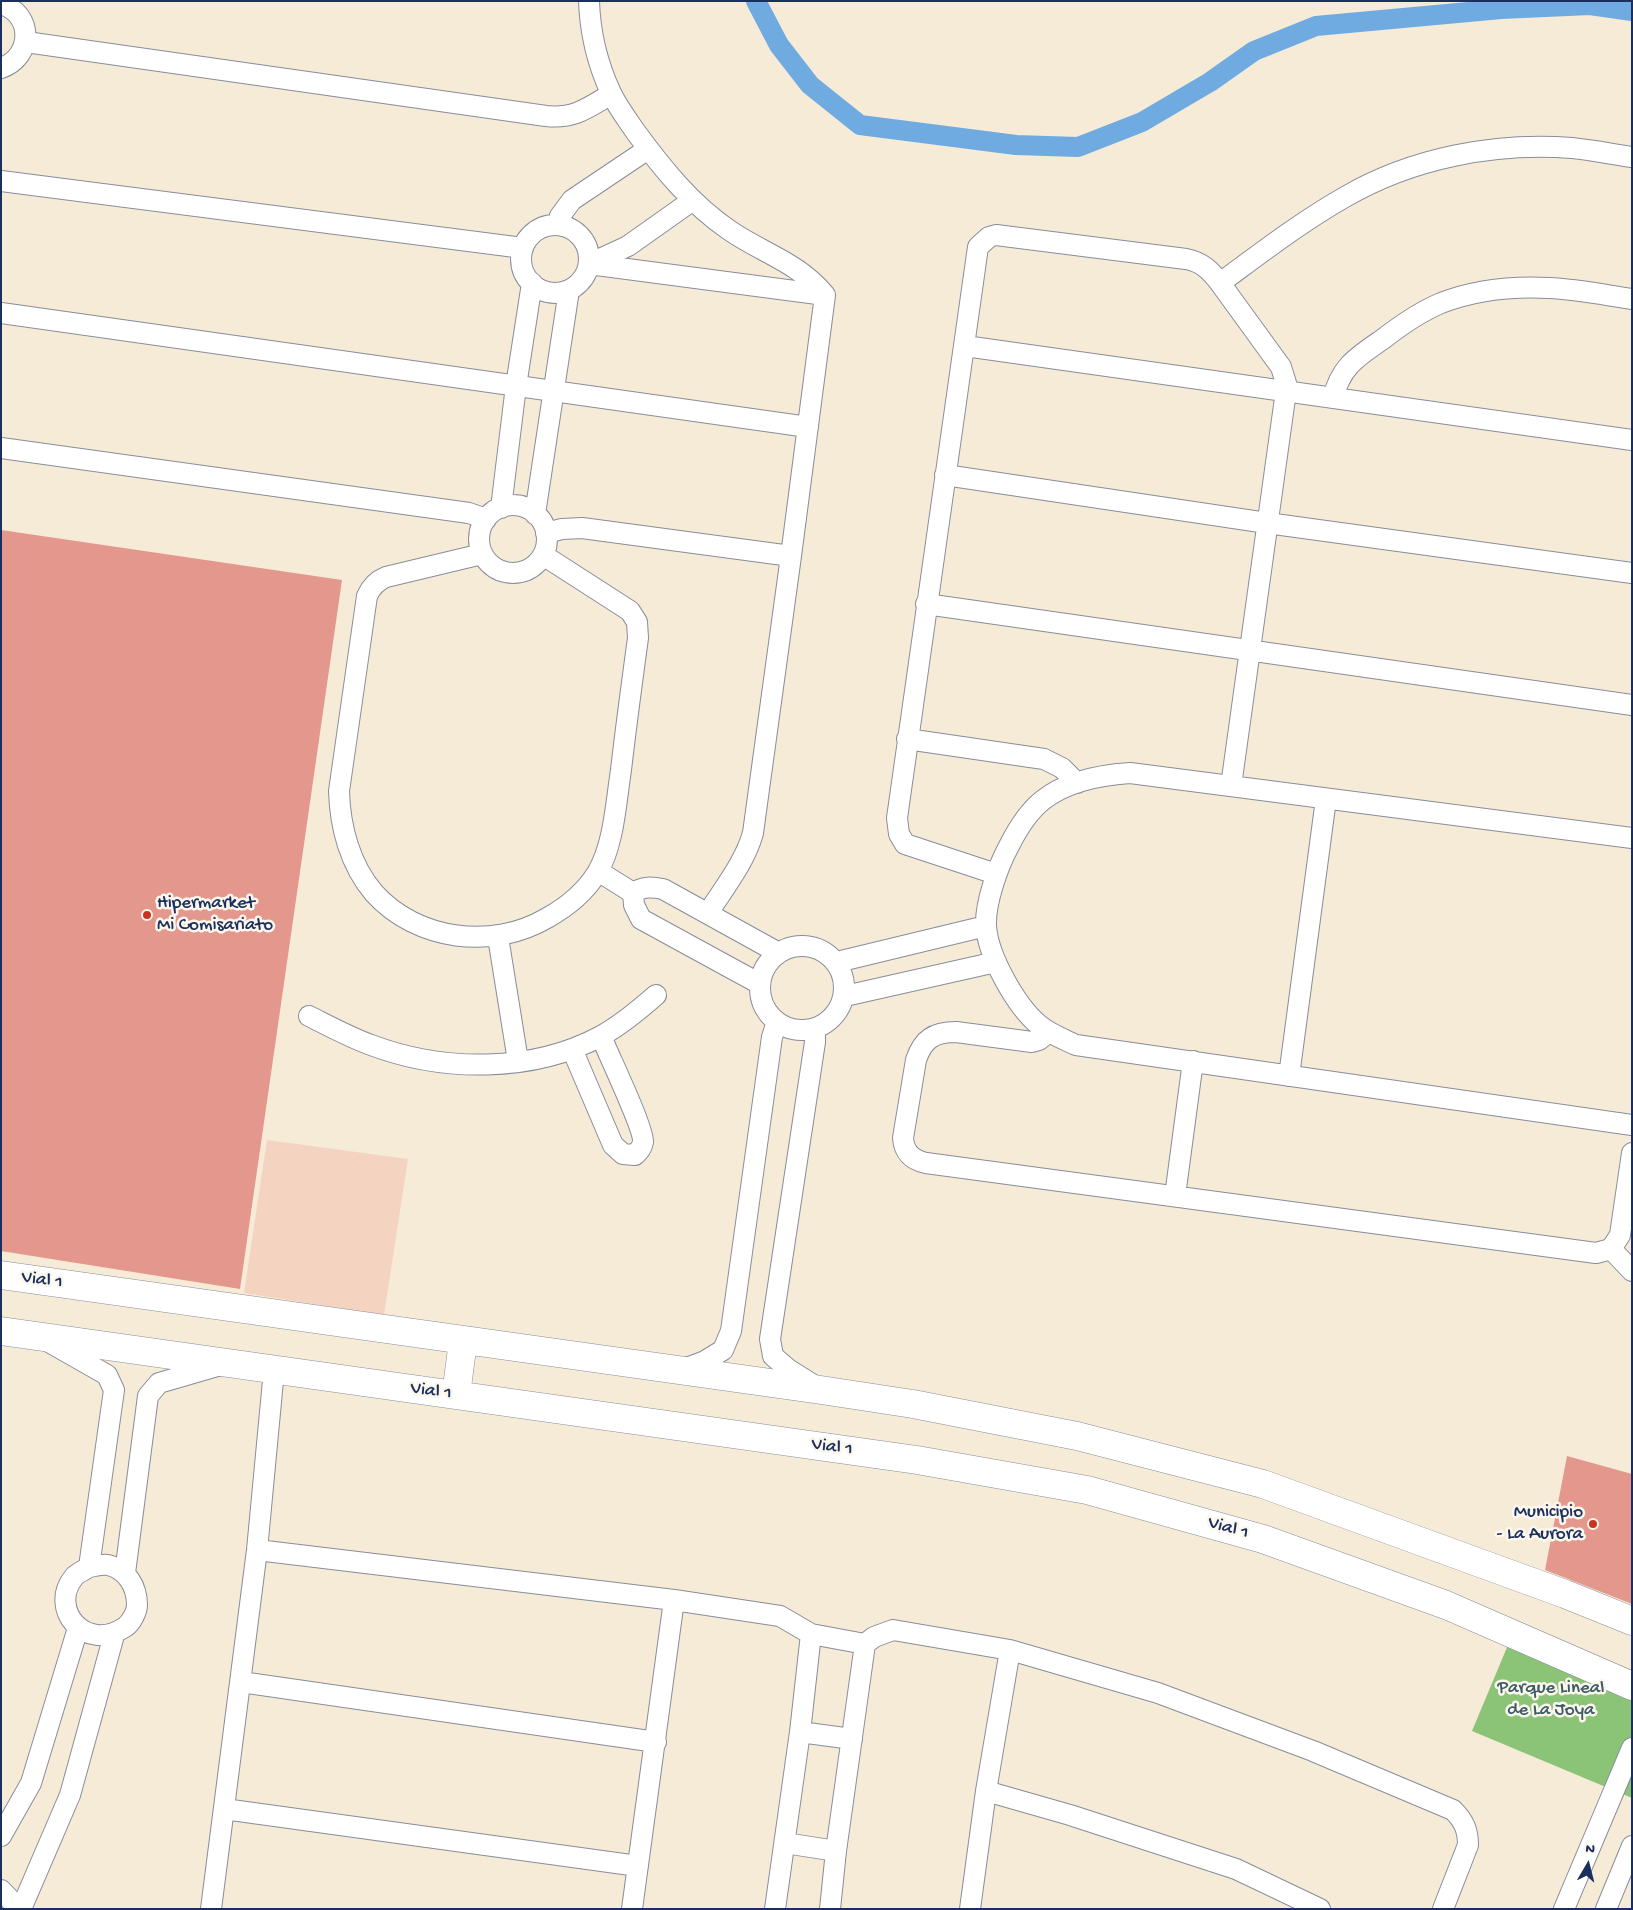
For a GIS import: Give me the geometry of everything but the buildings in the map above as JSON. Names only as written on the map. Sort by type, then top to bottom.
[{"type":"street","points":[[588,1],[590,24],[611,94],[648,149],[692,200],[728,229],[807,276],[825,295]]},
{"type":"street","points":[[1,4],[15,12],[22,22],[26,42],[18,57],[9,65],[1,68]]},
{"type":"street","points":[[26,42],[552,117],[578,114],[611,94]]},
{"type":"street","points":[[1220,283],[1320,211],[1346,196],[1391,175],[1430,162],[1491,150],[1527,147],[1573,148],[1632,157]]},
{"type":"street","points":[[558,225],[565,209],[572,200],[648,149]]},
{"type":"street","points":[[1,181],[523,248]]},
{"type":"street","points":[[589,264],[628,246],[692,200]]},
{"type":"street","points":[[558,225],[569,228],[585,242],[589,253],[589,264],[586,275],[579,284],[570,290],[556,293],[543,291],[532,284],[522,267],[521,258],[528,238],[536,230],[546,226],[558,225]]},
{"type":"street","points":[[996,874],[905,844],[897,826],[907,739],[978,247],[989,237],[996,235],[1195,261],[1210,270],[1281,367],[1286,382],[1286,391],[1231,786]]},
{"type":"street","points":[[589,264],[825,295]]},
{"type":"street","points":[[1,448],[469,513],[493,513],[519,506],[535,514],[542,523],[546,533],[543,555],[535,565],[525,571],[512,573],[500,571],[490,564],[482,554],[479,542],[480,530],[493,513],[532,284]]},
{"type":"street","points":[[1333,398],[1338,381],[1344,370],[1360,355],[1405,322],[1440,304],[1495,290],[1523,288],[1551,288],[1632,299]]},
{"type":"street","points":[[535,514],[570,290]]},
{"type":"street","points":[[708,913],[746,851],[753,833],[825,295]]},
{"type":"street","points":[[1,314],[808,427]]},
{"type":"street","points":[[965,346],[1632,440]]},
{"type":"street","points":[[946,474],[1267,523],[1632,573]]},
{"type":"street","points":[[546,533],[562,529],[582,528],[791,556]]},
{"type":"street","points":[[482,554],[386,577],[370,589],[367,596],[339,791],[345,835],[351,853],[365,881],[382,901],[408,919],[427,928],[447,934],[475,938],[498,937],[524,930],[558,912],[583,891],[598,871],[607,847],[614,817],[639,630],[638,622],[630,611],[543,555]]},
{"type":"street","points":[[926,604],[1632,704]]},
{"type":"street","points":[[907,739],[1044,758],[1062,768],[1077,783]]},
{"type":"street","points":[[1632,838],[1130,773],[1094,778],[1077,783],[1043,800],[1032,811],[1013,838],[996,874],[988,904],[986,926],[996,962],[1021,1006],[1029,1016],[1049,1032],[1076,1045],[1632,1125]]},
{"type":"street","points":[[1289,1076],[1326,798]]},
{"type":"street","points":[[598,871],[633,893]]},
{"type":"street","points":[[633,893],[639,888],[652,887],[663,889],[778,952]]},
{"type":"street","points":[[633,893],[634,905],[641,919],[760,984]]},
{"type":"street","points":[[837,962],[986,926]]},
{"type":"street","points":[[498,937],[518,1061]]},
{"type":"street","points":[[798,945],[813,946],[826,952],[837,962],[844,978],[844,996],[839,1010],[828,1021],[815,1028],[802,1030],[789,1028],[777,1022],[767,1012],[761,998],[760,984],[764,969],[778,952],[798,945]]},
{"type":"street","points":[[844,996],[996,962]]},
{"type":"street","points":[[309,1016],[372,1046],[424,1060],[460,1064],[496,1064],[544,1057],[572,1049],[601,1036],[637,1012],[656,995]]},
{"type":"street","points":[[680,1370],[705,1361],[723,1350],[732,1331],[772,1037],[777,1022]]},
{"type":"street","points":[[815,1028],[816,1042],[770,1340],[773,1356],[788,1369],[821,1390]]},
{"type":"street","points":[[1049,1032],[1039,1040],[1032,1042],[956,1032],[940,1033],[926,1041],[920,1048],[916,1060],[906,1118],[903,1144],[908,1154],[919,1162],[1596,1253],[1611,1248],[1620,1234],[1632,1152]]},
{"type":"street","points":[[572,1049],[613,1145],[622,1154],[635,1155],[643,1144],[641,1132],[601,1036]]},
{"type":"street","points":[[1175,1196],[1193,1061]]},
{"type":"street","points":[[1611,1248],[1632,1271]]},
{"type":"street","name":"Vial 1","points":[[1,1275],[821,1390],[913,1404],[1076,1436],[1263,1484],[1565,1594],[1632,1621]]},
{"type":"street","name":"Vial 1","points":[[1,1331],[917,1460],[1087,1490],[1263,1539],[1391,1585],[1446,1605],[1632,1686]]},
{"type":"street","points":[[40,1337],[107,1375],[114,1390],[89,1566]]},
{"type":"street","points":[[456,1395],[463,1341]]},
{"type":"street","points":[[125,1573],[148,1396],[159,1383],[227,1363]]},
{"type":"street","points":[[210,1909],[257,1550],[274,1370]]},
{"type":"street","points":[[257,1550],[674,1600],[780,1616],[811,1634],[865,1644]]},
{"type":"street","points":[[108,1565],[125,1573],[136,1589],[137,1608],[129,1624],[114,1635],[95,1636],[78,1628],[67,1613],[65,1594],[74,1577],[89,1566],[108,1565]]},
{"type":"street","points":[[632,1909],[674,1600]]},
{"type":"street","points":[[1,1836],[31,1783],[78,1628]]},
{"type":"street","points":[[830,1909],[836,1850],[865,1644],[878,1634],[894,1630],[1010,1650],[1158,1693],[1313,1750],[1453,1810],[1466,1825],[1468,1845],[1443,1909]]},
{"type":"street","points":[[775,1909],[800,1732],[811,1634]]},
{"type":"street","points":[[1,1890],[20,1909],[70,1795],[114,1635]]},
{"type":"street","points":[[970,1909],[986,1791],[1010,1650]]},
{"type":"street","points":[[241,1682],[656,1742]]},
{"type":"street","points":[[800,1732],[852,1739]]},
{"type":"street","points":[[1564,1909],[1632,1748]]},
{"type":"street","points":[[986,1791],[1070,1815],[1236,1868],[1320,1909]]},
{"type":"street","points":[[224,1809],[638,1866]]},
{"type":"street","points":[[785,1843],[836,1850]]},
{"type":"street","points":[[1606,1909],[1632,1846]]},
{"type":"shaded area","points":[[267,1140],[408,1159],[384,1315],[244,1293]]},
{"type":"green space","name":"Parque Lineal de La Joya","points":[[1518,1621],[1632,1672],[1632,1798],[1472,1731]]},
{"type":"waterway","points":[[756,1],[779,45],[810,85],[860,125],[1016,145],[1078,147],[1142,122],[1210,82],[1254,51],[1316,26],[1501,9],[1590,5],[1632,11]]},
{"type":"place","name":"Hipermarket Mi Comisariato","points":[[147,915]]},
{"type":"place","name":"Municipio - La Aurora","points":[[1593,1524]]}]
